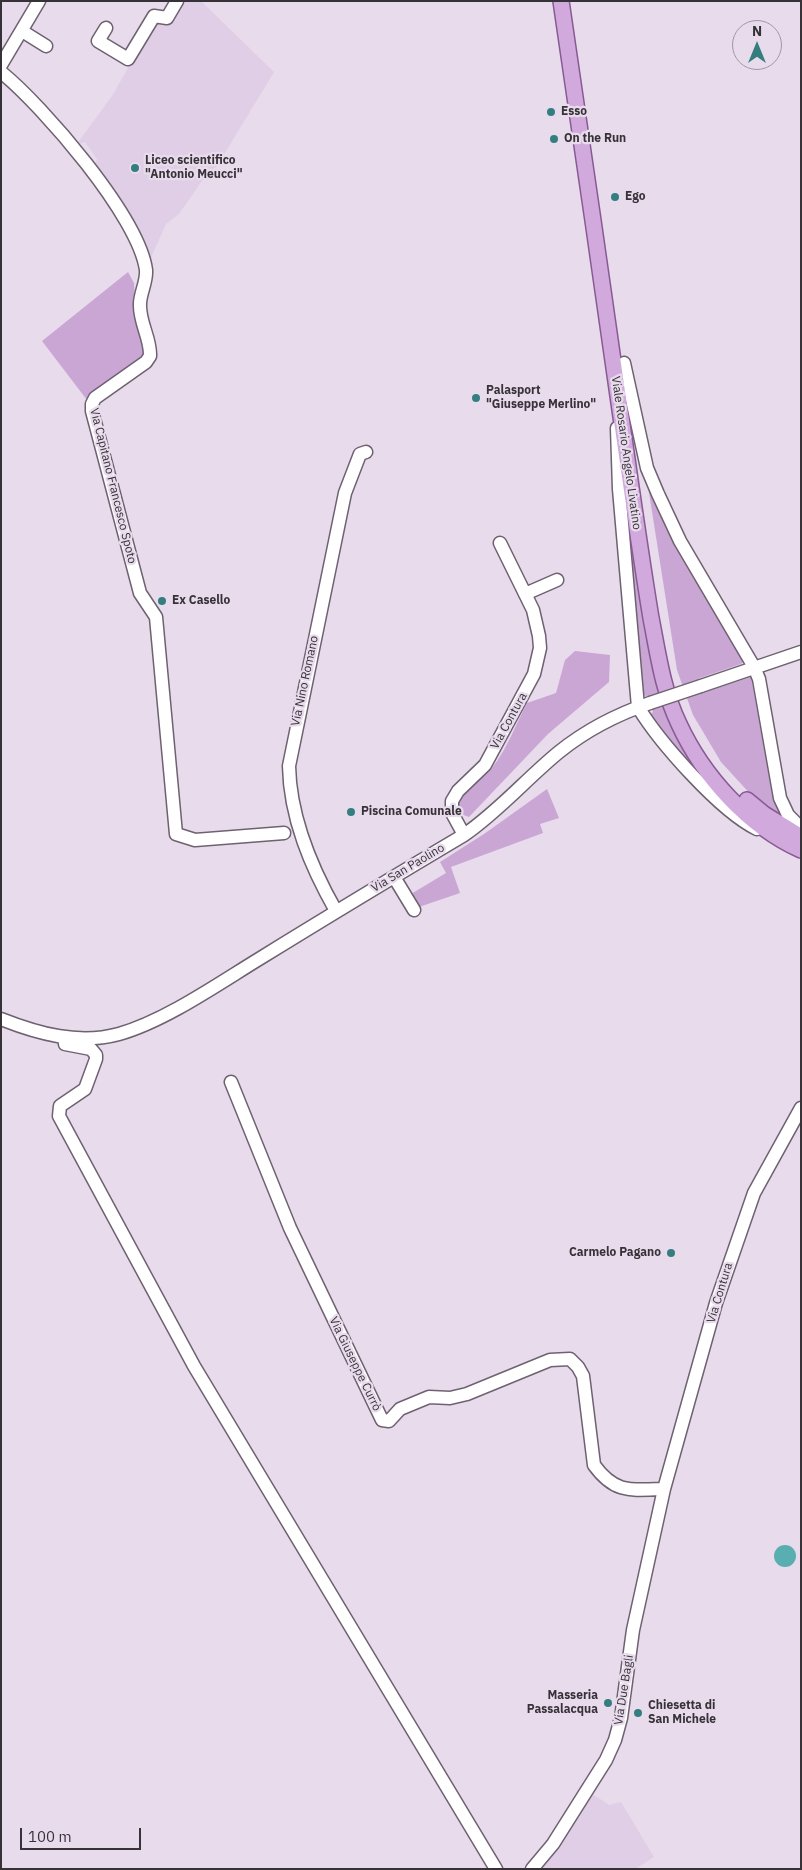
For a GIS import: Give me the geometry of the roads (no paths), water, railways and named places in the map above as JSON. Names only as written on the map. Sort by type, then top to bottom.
[{"type":"main road","name":"Viale Rosario Angelo Livatino","points":[[561,1],[671,672],[678,696],[705,752],[729,782],[764,814],[801,837]]},
{"type":"main road","name":"Viale Rosario Angelo Livatino","points":[[569,1],[619,364],[644,576],[660,666],[669,699],[686,740],[708,773],[740,807],[784,842],[801,850]]},
{"type":"street","points":[[106,28],[98,42],[128,59],[154,16],[167,18],[177,1]]},
{"type":"street","points":[[1,65],[22,31],[36,2]]},
{"type":"street","points":[[22,31],[46,46]]},
{"type":"street","name":"Via Capitano Francesco Spoto","points":[[1,72],[26,95],[83,159],[123,215],[134,234],[145,263],[146,273],[140,304],[150,356],[146,362],[95,398],[92,404],[92,411],[140,593],[156,617],[176,834],[195,840],[284,834]]},
{"type":"street","points":[[619,364],[648,468],[658,494],[680,541],[754,668],[758,679],[780,798],[788,815],[801,828]]},
{"type":"street","points":[[619,364],[619,488],[644,705],[651,728],[733,814],[784,842]]},
{"type":"street","name":"Via Nino Romano","points":[[336,912],[297,825],[291,801],[289,766],[345,493],[360,454],[366,452]]},
{"type":"street","name":"Via Contura","points":[[464,835],[452,813],[452,801],[458,791],[485,765],[525,694],[538,662],[539,636],[533,610],[500,543]]},
{"type":"street","points":[[525,594],[556,580]]},
{"type":"street","name":"Via San Paolino","points":[[1,1019],[40,1033],[64,1037],[90,1038],[118,1034],[144,1025],[228,978],[464,835],[498,810],[560,751],[589,731],[644,705],[801,652]]},
{"type":"street","points":[[394,877],[414,910]]},
{"type":"street","points":[[64,1037],[65,1044],[91,1049],[96,1055],[96,1059],[85,1089],[60,1106],[59,1116],[194,1366],[496,1869]]},
{"type":"street","name":"Via Giuseppe Currò","points":[[231,1082],[290,1228],[382,1420],[389,1421],[400,1409],[428,1397],[450,1398],[467,1394],[550,1360],[570,1359],[583,1376],[594,1465],[600,1475],[616,1487],[630,1490],[664,1489]]},
{"type":"street","name":"Via Contura","points":[[664,1489],[716,1303],[746,1211],[801,1108]]},
{"type":"street","name":"Via Due Bagli","points":[[532,1869],[553,1844],[606,1760],[615,1740],[621,1718],[633,1630],[664,1489]]},
{"type":"place","name":"Esso","points":[[551,112]]},
{"type":"place","name":"On the Run","points":[[554,139]]},
{"type":"place","name":"Liceo scientifico \"Antonio Meucci\"","points":[[135,168]]},
{"type":"place","name":"Ego","points":[[615,197]]},
{"type":"place","name":"Palasport \"Giuseppe Merlino\"","points":[[476,398]]},
{"type":"place","name":"Ex Casello","points":[[162,601]]},
{"type":"place","name":"Piscina Comunale","points":[[351,812]]},
{"type":"place","name":"Carmelo Pagano","points":[[671,1253]]},
{"type":"place","name":"Masseria Passalacqua","points":[[608,1703]]},
{"type":"place","name":"Chiesetta di San Michele","points":[[638,1713]]}]
